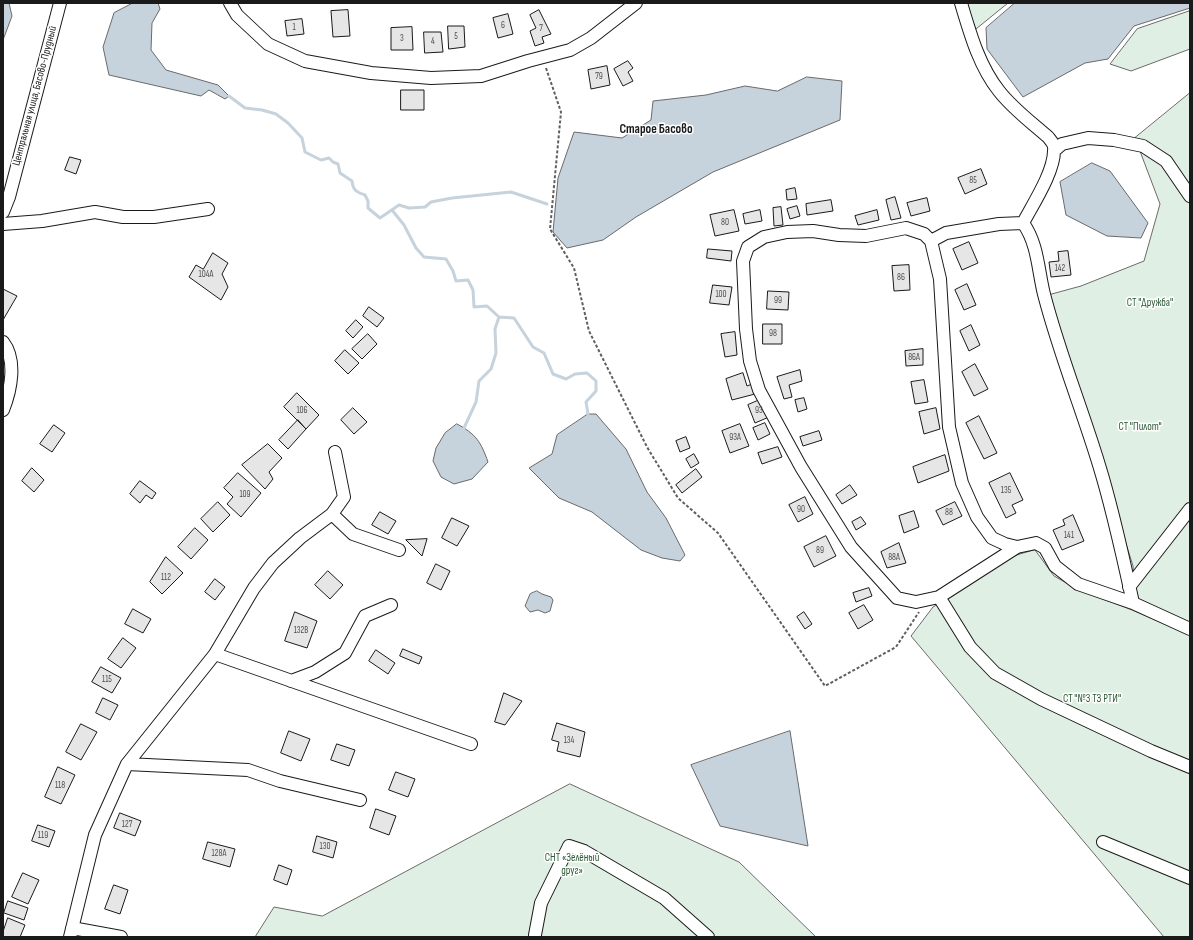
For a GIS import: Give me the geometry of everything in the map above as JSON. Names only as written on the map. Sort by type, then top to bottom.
[{"type":"street","name":"Центральная улица, Басово-Прудный","points":[[3,212],[9,197],[60,3]]},
{"type":"street","points":[[230,3],[237,15],[268,44],[305,61],[371,73],[431,78],[481,76],[570,50],[591,38],[636,3]]},
{"type":"street","points":[[961,3],[970,32],[991,79],[1011,105],[1053,143],[1054,150],[1051,168],[1023,223]]},
{"type":"street","points":[[1054,150],[1062,144],[1088,138],[1114,140],[1143,146],[1166,161],[1190,196]]},
{"type":"street","points":[[3,224],[42,221],[96,212],[123,217],[154,216],[208,209]]},
{"type":"street","points":[[931,241],[946,233],[999,224],[1023,223]]},
{"type":"street","points":[[1023,223],[1029,232],[1036,252],[1044,298],[1100,466],[1124,559],[1133,603]]},
{"type":"street","points":[[1017,547],[1005,544],[992,538],[977,517],[962,483],[949,427],[940,279],[931,241],[924,234],[906,228],[866,236],[839,235],[813,231],[787,232],[764,237],[748,247],[743,261],[746,329],[750,361],[760,390],[801,467],[851,547],[897,598],[916,602],[940,597],[1017,547],[1036,543],[1045,548],[1055,566],[1078,584],[1133,603],[1190,629]]},
{"type":"street","points":[[3,342],[7,348],[11,360],[11,378],[3,410]]},
{"type":"street","points":[[121,937],[71,933],[95,835],[127,764],[215,654],[254,588],[274,563],[300,538],[332,514],[344,497],[335,452]]},
{"type":"street","points":[[1129,587],[1190,509]]},
{"type":"street","points":[[332,514],[353,534],[398,550]]},
{"type":"street","points":[[940,597],[970,647],[995,674],[1047,702],[1151,751],[1190,767]]},
{"type":"street","points":[[291,681],[315,672],[345,652],[365,616],[391,605]]},
{"type":"street","points":[[215,654],[471,744]]},
{"type":"street","points":[[127,764],[248,770],[280,781],[360,800]]},
{"type":"street","points":[[1103,842],[1190,878]]},
{"type":"street","points":[[535,936],[541,903],[569,846],[584,851],[664,898],[708,937]]},
{"type":"path","points":[[543,57],[560,112],[550,229],[574,268],[589,331],[647,447],[678,498],[718,533],[825,686],[896,646],[928,600]]},
{"type":"green space","points":[[967,3],[1008,3],[976,29]]},
{"type":"green space","points":[[1190,11],[1190,49],[1131,71],[1110,64],[1137,29]]},
{"type":"green space","points":[[1190,93],[1190,624],[1135,597],[1133,566],[1048,295],[1081,286],[1144,261],[1160,204],[1135,138]]},
{"type":"green space","name":"СТ \"№3 ТЗ РТИ\"","points":[[1035,550],[1054,576],[1079,590],[1132,610],[1190,635],[1190,937],[1164,937],[911,636],[933,607],[1010,557]]},
{"type":"green space","name":"СНТ «Зелёный друг»","points":[[570,784],[739,862],[816,937],[255,937],[274,907],[322,916]]},
{"type":"shaded area","points":[[3,3],[9,3],[12,16],[3,40]]},
{"type":"shaded area","points":[[133,3],[158,3],[160,9],[152,23],[151,50],[166,70],[218,85],[229,96],[225,99],[209,90],[201,96],[109,75],[103,47],[114,13]]},
{"type":"shaded area","points":[[1015,3],[1190,3],[1190,8],[1134,26],[1108,59],[1085,63],[1023,97],[987,49],[986,28]]},
{"type":"shaded area","points":[[807,77],[842,81],[840,120],[713,172],[636,217],[603,240],[567,248],[553,232],[558,178],[574,132],[622,138],[651,120],[653,101],[706,95],[745,86],[777,91]]},
{"type":"shaded area","points":[[1092,163],[1110,171],[1148,223],[1141,238],[1107,236],[1066,215],[1060,182]]},
{"type":"shaded area","points":[[588,414],[596,414],[626,449],[647,492],[666,518],[685,555],[680,561],[662,558],[641,550],[592,512],[559,498],[529,468],[552,454],[557,435]]},
{"type":"shaded area","points":[[457,424],[469,431],[477,439],[488,462],[472,479],[454,484],[441,477],[433,461],[436,448],[445,433]]},
{"type":"shaded area","points":[[537,591],[551,597],[553,600],[550,611],[545,613],[538,610],[530,612],[525,606],[530,594]]},
{"type":"shaded area","points":[[790,731],[808,846],[720,826],[691,765]]},
{"type":"building","points":[[348,10],[350,36],[333,37],[331,11]]},
{"type":"building","points":[[539,10],[551,34],[542,37],[544,43],[535,46],[530,31],[536,28],[530,15]]},
{"type":"building","points":[[508,14],[513,34],[498,38],[493,18]]},
{"type":"building","points":[[302,19],[304,34],[287,36],[285,21]]},
{"type":"building","points":[[448,26],[464,26],[465,47],[449,49]]},
{"type":"building","points":[[412,27],[413,50],[391,50],[391,28]]},
{"type":"building","points":[[424,32],[441,32],[443,52],[425,53]]},
{"type":"building","points":[[628,61],[633,68],[628,72],[633,81],[623,86],[614,69]]},
{"type":"building","points":[[607,66],[610,85],[591,89],[588,70]]},
{"type":"building","points":[[401,90],[424,90],[424,110],[401,110]]},
{"type":"building","points":[[70,157],[81,160],[76,174],[65,170]]},
{"type":"building","points":[[981,169],[987,184],[965,194],[958,178]]},
{"type":"building","points":[[795,188],[797,199],[787,200],[786,190]]},
{"type":"building","points":[[895,197],[901,218],[891,220],[886,200]]},
{"type":"building","points":[[927,198],[930,211],[911,216],[907,203]]},
{"type":"building","points":[[831,200],[833,211],[807,215],[806,204]]},
{"type":"building","points":[[797,206],[800,216],[790,219],[787,209]]},
{"type":"building","points":[[781,207],[783,225],[774,226],[773,208]]},
{"type":"building","points":[[734,210],[739,231],[715,236],[710,215]]},
{"type":"building","points":[[760,210],[762,221],[745,224],[743,214]]},
{"type":"building","points":[[877,210],[879,220],[858,225],[855,216]]},
{"type":"building","points":[[969,242],[978,263],[962,270],[953,249]]},
{"type":"building","points":[[708,249],[732,251],[731,261],[707,258]]},
{"type":"building","points":[[1068,251],[1071,275],[1051,277],[1049,262],[1059,261],[1058,252]]},
{"type":"building","points":[[213,253],[228,263],[222,274],[228,287],[221,300],[189,277],[196,265],[203,269]]},
{"type":"building","points":[[909,265],[910,290],[894,291],[892,266]]},
{"type":"building","points":[[967,284],[976,305],[964,310],[955,290]]},
{"type":"building","points":[[713,285],[732,287],[729,305],[710,303]]},
{"type":"building","points":[[3,289],[17,296],[3,320]]},
{"type":"building","points":[[768,291],[789,292],[788,310],[767,309]]},
{"type":"building","points":[[369,307],[384,318],[377,327],[363,316]]},
{"type":"building","points":[[356,320],[363,327],[353,338],[346,331]]},
{"type":"building","points":[[763,324],[782,324],[782,344],[763,344]]},
{"type":"building","points":[[971,325],[980,345],[969,351],[960,331]]},
{"type":"building","points":[[735,332],[737,355],[725,357],[721,334]]},
{"type":"building","points":[[368,334],[377,344],[362,359],[352,349]]},
{"type":"building","points":[[923,349],[923,365],[906,366],[905,351]]},
{"type":"building","points":[[345,350],[359,363],[348,374],[335,361]]},
{"type":"building","points":[[975,364],[988,389],[974,396],[962,372]]},
{"type":"building","points":[[800,370],[802,381],[789,385],[792,397],[784,399],[777,377]]},
{"type":"building","points":[[743,373],[747,386],[752,384],[755,394],[732,400],[726,379]]},
{"type":"building","points":[[924,380],[928,402],[915,404],[911,382]]},
{"type":"building","points":[[297,393],[319,415],[306,429],[284,407]]},
{"type":"building","points":[[804,398],[807,409],[798,412],[795,400]]},
{"type":"building","points":[[762,399],[769,417],[755,423],[748,405]]},
{"type":"building","points":[[353,408],[367,422],[354,434],[341,420]]},
{"type":"building","points":[[936,408],[940,429],[924,434],[919,412]]},
{"type":"building","points":[[979,416],[997,453],[984,459],[966,423]]},
{"type":"building","points":[[298,420],[306,429],[288,449],[279,440]]},
{"type":"building","points":[[765,423],[770,434],[758,440],[753,428]]},
{"type":"building","points":[[740,424],[749,446],[730,453],[722,431]]},
{"type":"building","points":[[54,425],[65,433],[52,452],[40,444]]},
{"type":"building","points":[[819,431],[822,440],[803,446],[800,437]]},
{"type":"building","points":[[686,437],[690,448],[680,452],[676,441]]},
{"type":"building","points":[[268,444],[282,458],[269,472],[273,479],[265,489],[242,465]]},
{"type":"building","points":[[778,447],[782,457],[762,464],[758,453]]},
{"type":"building","points":[[694,454],[699,463],[691,468],[686,459]]},
{"type":"building","points":[[945,455],[949,471],[918,483],[913,467]]},
{"type":"building","points":[[32,468],[44,480],[34,492],[22,481]]},
{"type":"building","points":[[696,469],[702,477],[682,493],[676,485]]},
{"type":"building","points":[[238,473],[261,493],[241,517],[227,504],[233,497],[224,488]]},
{"type":"building","points":[[1010,473],[1023,500],[1012,505],[1016,513],[1006,518],[989,483]]},
{"type":"building","points":[[140,481],[156,493],[152,499],[146,495],[140,503],[130,494]]},
{"type":"building","points":[[850,485],[857,495],[842,504],[836,495]]},
{"type":"building","points":[[805,497],[813,514],[798,522],[789,505]]},
{"type":"building","points":[[218,502],[230,515],[213,532],[201,519]]},
{"type":"building","points":[[955,502],[962,516],[943,525],[936,511]]},
{"type":"building","points":[[914,511],[919,527],[904,533],[899,516]]},
{"type":"building","points":[[380,512],[396,521],[388,534],[372,525]]},
{"type":"building","points":[[1073,515],[1084,541],[1062,550],[1053,530],[1065,525],[1063,520]]},
{"type":"building","points":[[861,517],[866,524],[856,530],[852,522]]},
{"type":"building","points":[[452,518],[469,526],[457,546],[442,538]]},
{"type":"building","points":[[195,528],[208,540],[191,559],[178,547]]},
{"type":"building","points":[[826,536],[836,556],[814,567],[804,547]]},
{"type":"building","points":[[427,539],[422,556],[406,540]]},
{"type":"building","points":[[899,543],[906,563],[887,568],[881,552]]},
{"type":"building","points":[[166,557],[183,573],[162,594],[150,582]]},
{"type":"building","points":[[436,564],[450,571],[441,590],[427,583]]},
{"type":"building","points":[[328,571],[343,585],[330,599],[315,585]]},
{"type":"building","points":[[215,579],[225,587],[215,600],[205,592]]},
{"type":"building","points":[[869,588],[872,596],[856,602],[853,593]]},
{"type":"building","points":[[864,605],[873,620],[858,629],[849,613]]},
{"type":"building","points":[[133,609],[151,619],[143,633],[125,624]]},
{"type":"building","points":[[295,612],[317,621],[307,648],[285,641]]},
{"type":"building","points":[[804,612],[812,624],[805,629],[797,617]]},
{"type":"building","points":[[123,638],[136,648],[121,668],[108,659]]},
{"type":"building","points":[[403,649],[422,657],[419,664],[400,656]]},
{"type":"building","points":[[376,650],[395,663],[388,674],[369,661]]},
{"type":"building","points":[[101,667],[121,678],[112,693],[92,682]]},
{"type":"building","points":[[504,693],[522,701],[505,725],[495,722]]},
{"type":"building","points":[[103,698],[118,705],[110,720],[96,713]]},
{"type":"building","points":[[557,723],[585,732],[580,757],[557,751],[559,742],[552,740]]},
{"type":"building","points":[[81,724],[97,732],[81,760],[66,752]]},
{"type":"building","points":[[289,731],[310,739],[301,761],[281,753]]},
{"type":"building","points":[[337,744],[355,750],[349,766],[331,760]]},
{"type":"building","points":[[58,767],[75,775],[61,804],[45,797]]},
{"type":"building","points":[[396,772],[415,779],[408,797],[389,790]]},
{"type":"building","points":[[376,809],[396,816],[389,835],[370,828]]},
{"type":"building","points":[[120,813],[141,821],[135,836],[114,828]]},
{"type":"building","points":[[38,825],[55,831],[49,847],[32,841]]},
{"type":"building","points":[[317,836],[337,842],[333,858],[313,852]]},
{"type":"building","points":[[208,842],[235,849],[230,867],[203,859]]},
{"type":"building","points":[[279,865],[292,870],[287,885],[274,880]]},
{"type":"building","points":[[23,873],[39,880],[28,904],[12,897]]},
{"type":"building","points":[[114,885],[128,890],[120,914],[105,909]]},
{"type":"building","points":[[8,901],[28,908],[24,920],[4,913]]},
{"type":"building","points":[[8,918],[25,925],[20,937],[3,937],[3,932]]},
{"type":"waterway","points":[[229,96],[245,108],[262,110],[276,114],[288,123],[302,138],[305,152],[321,160],[329,158],[338,164],[340,173],[352,181],[353,187],[359,193],[365,195],[368,201],[368,208],[380,218],[399,205],[409,208],[425,207],[431,202],[452,198],[511,192],[547,204]]},
{"type":"waterway","points":[[392,210],[404,225],[416,248],[424,257],[446,259],[453,271],[456,281],[468,280],[473,290],[474,307],[487,306],[499,317],[514,318],[533,347],[544,353],[553,374],[566,379],[575,374],[587,373],[596,381],[596,391],[586,402],[588,414]]},
{"type":"waterway","points":[[464,428],[476,402],[479,381],[491,369],[496,353],[495,329],[499,317]]},
{"type":"district","name":"Старое Басово","points":[[656,130]]},
{"type":"park label","name":"СТ \"Дружба\"","points":[[1150,303]]},
{"type":"park label","name":"СТ \"Пилот\"","points":[[1140,427]]}]
